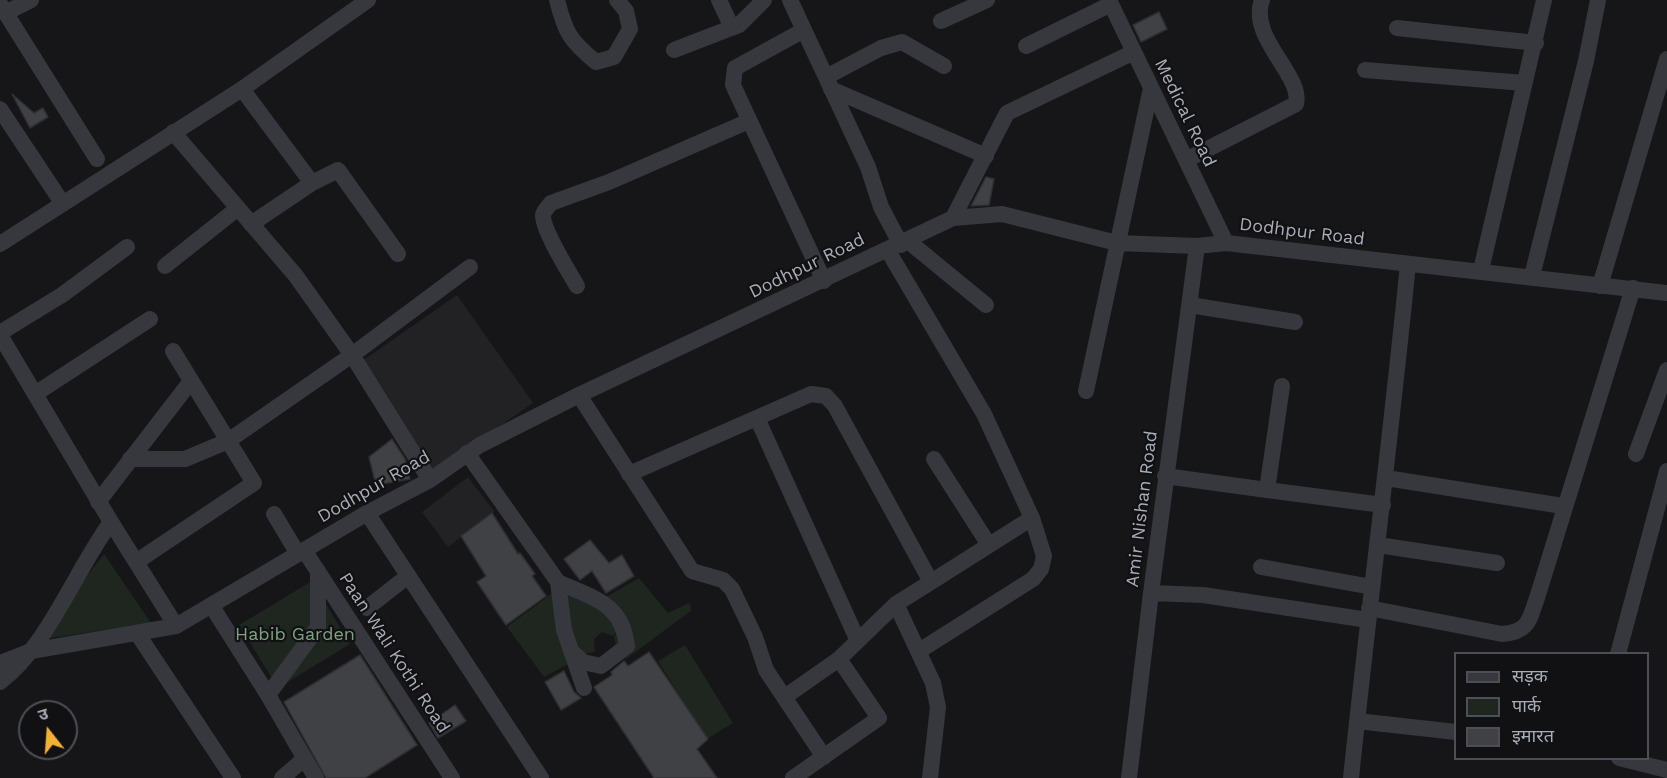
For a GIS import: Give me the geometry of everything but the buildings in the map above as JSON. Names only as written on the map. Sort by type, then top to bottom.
[{"type":"street","points":[[31,0],[3,8],[97,159]]},
{"type":"street","points":[[0,244],[242,88],[368,0]]},
{"type":"street","points":[[556,0],[562,22],[573,44],[596,62],[614,57],[630,29],[626,11],[617,0]]},
{"type":"street","points":[[719,0],[732,28]]},
{"type":"street","points":[[674,50],[732,28],[764,0]]},
{"type":"street","points":[[790,0],[868,167],[881,207],[984,414],[1032,518],[1044,556],[1041,569],[1033,579],[919,651]]},
{"type":"street","points":[[941,21],[987,0]]},
{"type":"street","points":[[1186,160],[1296,104],[1294,89],[1260,21],[1262,0]]},
{"type":"street","points":[[1481,270],[1524,83],[1536,43],[1544,0]]},
{"type":"street","points":[[1532,276],[1586,61],[1598,0]]},
{"type":"street","points":[[1026,46],[1110,2]]},
{"type":"street","name":"Medical Road","points":[[1110,2],[1226,243]]},
{"type":"street","points":[[1397,28],[1536,43]]},
{"type":"street","points":[[804,30],[735,68],[733,85],[824,281]]},
{"type":"street","points":[[829,83],[881,48],[902,42],[944,66]]},
{"type":"street","points":[[953,218],[1007,113],[1134,52]]},
{"type":"street","points":[[1600,286],[1667,60]]},
{"type":"street","points":[[1365,70],[1524,83]]},
{"type":"street","points":[[829,83],[986,156]]},
{"type":"street","points":[[242,88],[312,183]]},
{"type":"street","points":[[1086,391],[1151,88]]},
{"type":"street","points":[[0,109],[63,204]]},
{"type":"street","points":[[577,286],[543,217],[546,208],[551,203],[609,182],[749,121]]},
{"type":"street","points":[[173,132],[296,276],[352,355],[430,480]]},
{"type":"street","points":[[251,224],[312,183],[338,170],[398,254]]},
{"type":"street","points":[[165,266],[238,208]]},
{"type":"street","name":"Dodhpur Road","points":[[0,663],[31,651],[176,626],[367,513],[430,480],[467,453],[579,395],[953,218],[1002,214],[1117,243],[1197,246],[1226,243],[1481,270],[1667,293]]},
{"type":"street","points":[[899,245],[986,305]]},
{"type":"street","name":"Amir Nishan Road","points":[[1130,778],[1165,477],[1197,246]]},
{"type":"street","points":[[127,247],[62,295],[0,334],[98,502],[176,626]]},
{"type":"street","points":[[1351,778],[1408,264]]},
{"type":"street","points":[[130,459],[185,459],[228,441],[352,355],[470,267]]},
{"type":"street","points":[[1151,592],[1203,595],[1369,614],[1502,634],[1521,631],[1528,623],[1537,598],[1563,507],[1633,288]]},
{"type":"street","points":[[1190,305],[1295,322]]},
{"type":"street","points":[[35,394],[150,319]]},
{"type":"street","points":[[136,562],[254,483],[173,351]]},
{"type":"street","points":[[1636,454],[1667,370]]},
{"type":"street","points":[[98,502],[191,381]]},
{"type":"street","points":[[1267,490],[1282,386]]},
{"type":"street","points":[[629,474],[811,394],[826,396],[835,406],[931,582]]},
{"type":"street","points":[[579,395],[692,571],[723,580],[732,590],[755,637],[766,670],[786,696],[824,757]]},
{"type":"street","points":[[757,418],[858,641]]},
{"type":"street","points":[[467,453],[558,582],[564,630],[584,688]]},
{"type":"street","points":[[934,459],[989,545]]},
{"type":"street","points":[[1619,652],[1667,471]]},
{"type":"street","points":[[1165,477],[1383,505]]},
{"type":"street","points":[[1386,478],[1563,507]]},
{"type":"street","points":[[367,513],[541,778]]},
{"type":"street","name":"Paan Wali Kothi Road","points":[[274,514],[301,552],[318,571],[447,776]]},
{"type":"street","points":[[786,696],[839,659],[896,604],[1032,518]]},
{"type":"street","points":[[0,682],[15,671],[31,651],[111,522]]},
{"type":"street","points":[[1378,545],[1497,563]]},
{"type":"street","points":[[1261,567],[1372,587]]},
{"type":"street","points":[[268,695],[318,627],[318,571]]},
{"type":"street","points":[[367,608],[408,576]]},
{"type":"street","points":[[558,582],[606,604],[615,611],[626,636],[627,646],[601,666],[583,662],[571,651]]},
{"type":"street","points":[[896,604],[933,683],[938,707],[930,778]]},
{"type":"street","points":[[211,605],[268,695],[316,778]]},
{"type":"street","points":[[137,633],[233,778]]},
{"type":"street","points":[[793,778],[879,718],[839,659]]},
{"type":"street","points":[[1357,721],[1454,732]]},
{"type":"street","points":[[282,778],[304,759]]},
{"type":"street","points":[[1623,760],[1667,770]]},
{"type":"shaded area","points":[[457,295],[533,403],[427,476],[352,368]]},
{"type":"shaded area","points":[[468,477],[494,511],[448,547],[422,512]]},
{"type":"green space","points":[[104,554],[151,623],[37,640]]},
{"type":"green space","points":[[639,578],[668,613],[689,603],[692,610],[626,659],[616,646],[614,637],[620,628],[613,636],[602,632],[594,639],[595,652],[583,654],[573,646],[564,588],[606,597]]},
{"type":"green space","name":"Habib Garden","points":[[312,581],[350,644],[278,688],[239,625]]},
{"type":"green space","points":[[555,591],[572,662],[544,677],[507,627]]},
{"type":"green space","points":[[685,645],[733,723],[707,739],[658,661]]}]
